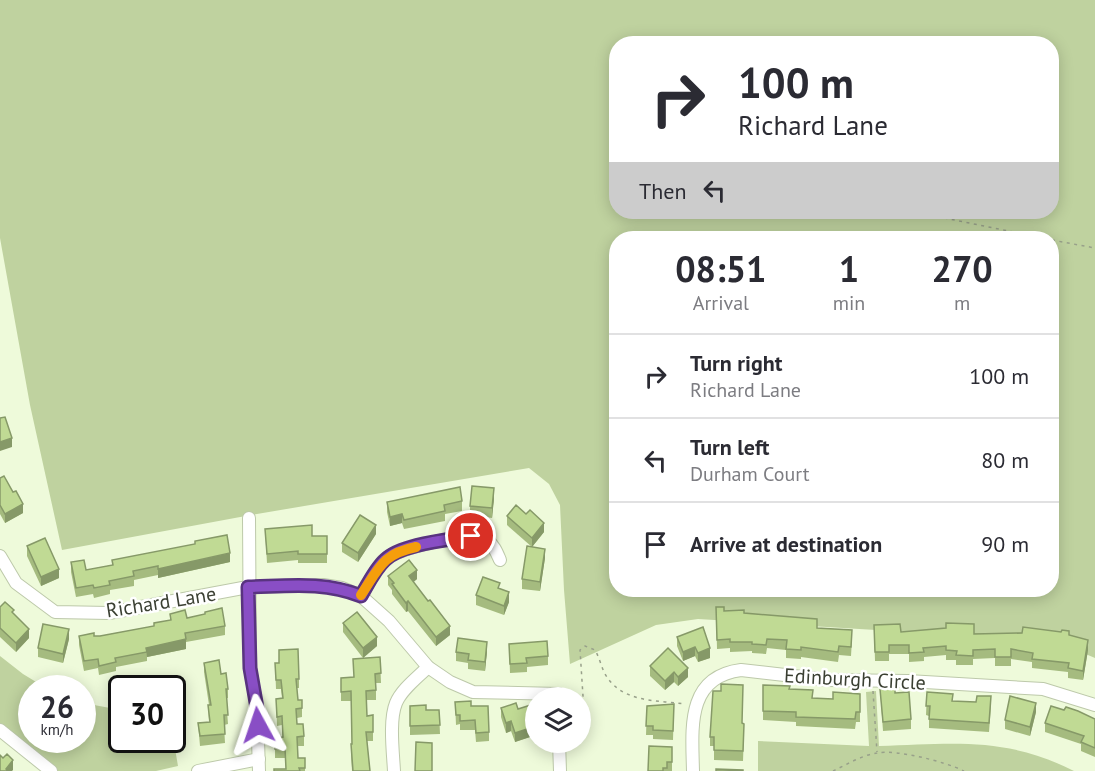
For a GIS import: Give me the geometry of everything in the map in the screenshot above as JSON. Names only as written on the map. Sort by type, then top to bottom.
[{"type":"street","points":[[198,771],[259,765],[257,708],[250,668],[249,518]]},
{"type":"street","points":[[361,596],[384,560],[405,549],[471,536],[486,539],[495,548],[500,560]]},
{"type":"street","name":"Richard Lane","points":[[0,556],[16,583],[55,612],[109,613],[248,587],[323,585],[342,588],[361,596],[389,621],[428,667],[450,682],[473,692],[525,694]]},
{"type":"street","points":[[394,771],[396,704],[411,683],[428,667]]},
{"type":"street","name":"Edinburgh Circle","points":[[695,705],[700,693],[709,682],[729,672],[741,670],[828,680],[1044,689],[1095,705]]},
{"type":"street","points":[[693,771],[695,705]]},
{"type":"street","points":[[0,730],[51,771]]},
{"type":"street","points":[[560,753],[560,771]]},
{"type":"path","points":[[949,219],[1009,231]]},
{"type":"path","points":[[1059,241],[1095,248]]},
{"type":"path","points":[[582,687],[580,650],[585,646],[595,650],[605,673],[622,693],[640,699],[695,705]]},
{"type":"path","points":[[873,681],[877,753]]},
{"type":"path","points":[[833,771],[877,753],[896,753],[931,760],[964,771]]},
{"type":"green space","points":[[0,0],[1095,0],[1095,658],[1055,641],[698,619],[656,625],[570,664],[560,505],[549,484],[529,468],[62,550],[30,405],[0,238]]},
{"type":"green space","points":[[0,656],[25,675],[18,675],[18,738],[0,723]]},
{"type":"green space","points":[[876,691],[879,746],[955,744],[1001,747],[1025,752],[1074,771],[758,771],[758,741],[869,746],[866,692]]},
{"type":"green space","points":[[96,705],[108,708],[108,753],[176,753],[178,766],[156,771],[56,771],[35,753],[96,753]]},
{"type":"building","points":[[5,417],[12,438],[0,442],[0,418]]},
{"type":"building","points":[[4,476],[23,504],[5,514],[0,505],[0,478]]},
{"type":"building","points":[[472,486],[494,488],[492,508],[470,506]]},
{"type":"building","points":[[460,487],[462,501],[444,505],[445,511],[404,520],[402,514],[390,517],[387,502]]},
{"type":"building","points":[[516,505],[526,514],[530,510],[544,523],[532,538],[507,516]]},
{"type":"building","points":[[360,515],[376,525],[358,553],[342,543]]},
{"type":"building","points":[[312,525],[312,536],[327,536],[327,554],[298,554],[298,551],[267,554],[265,529]]},
{"type":"building","points":[[227,535],[230,553],[158,569],[158,566],[133,571],[134,576],[109,581],[110,585],[76,588],[71,562],[84,560],[86,570],[113,565],[112,560],[195,544],[195,541]]},
{"type":"building","points":[[45,538],[59,569],[41,577],[27,546]]},
{"type":"building","points":[[527,546],[545,549],[540,582],[522,579]]},
{"type":"building","points":[[409,560],[417,570],[409,576],[450,626],[436,637],[408,601],[406,603],[388,576]]},
{"type":"building","points":[[483,577],[500,583],[498,588],[509,592],[504,606],[476,595]]},
{"type":"building","points":[[5,602],[29,629],[16,643],[0,628],[0,607]]},
{"type":"building","points":[[716,607],[724,607],[724,611],[744,610],[744,613],[817,619],[817,628],[852,630],[851,647],[839,646],[838,652],[801,647],[801,650],[786,649],[787,640],[767,639],[766,645],[752,644],[752,642],[730,642],[730,639],[717,640]]},
{"type":"building","points":[[222,608],[225,626],[185,633],[186,639],[146,648],[147,652],[115,658],[116,662],[99,666],[98,659],[84,661],[79,636],[94,633],[94,636],[100,636],[154,626],[154,623],[171,620],[170,614],[185,610],[187,618]]},
{"type":"building","points":[[357,612],[377,637],[363,648],[343,623]]},
{"type":"building","points":[[946,623],[974,624],[974,634],[1022,633],[1023,627],[1069,631],[1069,635],[1088,640],[1083,671],[1068,668],[1069,663],[1032,659],[1033,653],[1011,649],[1011,657],[995,657],[995,649],[973,650],[973,656],[956,655],[957,651],[946,650],[946,646],[923,648],[924,652],[909,653],[909,645],[889,645],[889,652],[875,652],[874,625],[900,624],[901,632],[946,628]]},
{"type":"building","points":[[43,624],[69,629],[63,654],[38,648]]},
{"type":"building","points":[[703,627],[710,648],[698,653],[695,647],[683,652],[677,637]]},
{"type":"building","points":[[458,638],[487,642],[485,662],[468,660],[469,654],[456,652]]},
{"type":"building","points":[[547,641],[548,656],[526,658],[527,663],[510,664],[509,644]]},
{"type":"building","points":[[668,648],[688,668],[678,677],[674,672],[665,681],[650,666]]},
{"type":"building","points":[[298,649],[299,679],[296,679],[298,700],[302,700],[302,708],[296,709],[297,724],[303,724],[304,736],[297,737],[298,758],[305,758],[305,768],[299,768],[300,771],[274,771],[274,769],[286,769],[285,748],[275,749],[275,738],[283,737],[282,716],[277,717],[276,699],[283,698],[281,680],[276,680],[275,663],[279,663],[279,650]]},
{"type":"building","points":[[380,657],[381,673],[375,674],[376,690],[366,691],[367,716],[373,715],[373,732],[366,732],[370,771],[353,771],[351,691],[341,692],[341,678],[354,677],[353,659]]},
{"type":"building","points":[[219,660],[221,674],[226,673],[228,689],[226,689],[228,715],[224,715],[225,734],[200,736],[198,723],[210,722],[208,705],[211,705],[204,663]]},
{"type":"building","points":[[721,684],[743,685],[743,751],[714,750],[714,737],[710,737],[713,691],[721,691]]},
{"type":"building","points":[[763,685],[813,690],[812,698],[833,699],[833,692],[860,694],[860,712],[856,712],[855,719],[796,717],[796,712],[763,711]]},
{"type":"building","points":[[895,688],[895,693],[909,692],[911,719],[883,722],[880,689]]},
{"type":"building","points":[[927,692],[953,694],[952,701],[976,702],[977,696],[991,696],[989,723],[929,719],[930,706],[926,706]]},
{"type":"building","points":[[1010,696],[1036,703],[1030,727],[1005,720]]},
{"type":"building","points":[[471,701],[471,706],[488,706],[489,732],[476,733],[475,720],[460,721],[460,715],[456,715],[455,702]]},
{"type":"building","points":[[516,703],[518,709],[525,707],[525,730],[515,733],[511,721],[506,723],[501,708]]},
{"type":"building","points":[[674,704],[673,731],[653,730],[653,726],[646,726],[647,706]]},
{"type":"building","points":[[426,705],[426,710],[439,710],[440,725],[410,726],[410,706]]},
{"type":"building","points":[[1051,706],[1064,710],[1066,707],[1095,719],[1095,748],[1081,742],[1084,736],[1045,723]]},
{"type":"building","points":[[416,742],[432,743],[432,771],[415,771]]},
{"type":"building","points":[[649,746],[672,747],[672,762],[667,762],[667,768],[663,768],[663,771],[648,771]]},
{"type":"building","points":[[7,754],[13,760],[6,769],[8,771],[0,771],[0,755],[3,758]]},
{"type":"building","points":[[716,769],[743,770],[743,771],[716,771]]},
{"type":"slow traffic","points":[[361,595],[384,560],[405,549],[416,547]]},
{"type":"route","points":[[258,725],[250,668],[248,587],[323,585],[342,588],[361,596],[384,560],[394,554],[405,549],[471,536]]}]
